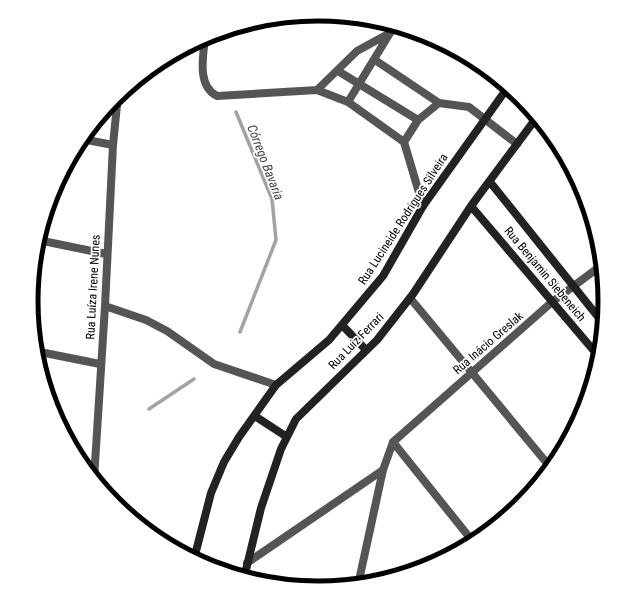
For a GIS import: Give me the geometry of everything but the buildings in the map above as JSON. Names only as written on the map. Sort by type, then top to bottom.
[{"type":"street","points":[[348,102],[390,33]]},
{"type":"street","points":[[316,90],[338,71],[357,51],[390,33]]},
{"type":"street","points":[[205,45],[203,78],[206,88],[217,96],[316,90],[348,102],[404,142],[423,206]]},
{"type":"street","points":[[374,60],[439,103],[469,107],[478,112],[484,120],[517,144]]},
{"type":"street","points":[[338,71],[418,120]]},
{"type":"street","name":"Rua Lucineide Rodrigues Silveira","points":[[195,554],[211,493],[224,462],[239,436],[255,416],[276,385],[329,340],[343,326],[383,276],[423,206],[504,92]]},
{"type":"street","points":[[404,142],[418,120],[439,103]]},
{"type":"street","name":"Rua Luíza Irene Nunes","points":[[94,471],[100,364],[105,306],[106,254],[117,106]]},
{"type":"street","name":"Rua Luiz Ferrari","points":[[245,572],[261,508],[280,449],[296,419],[377,340],[410,298],[471,206],[533,122]]},
{"type":"street","points":[[89,140],[113,145]]},
{"type":"street","name":"Rua Benjamin Siebeneich","points":[[490,182],[598,318]]},
{"type":"street","name":"Rua Benjamin Siebeneich","points":[[471,206],[594,351]]},
{"type":"street","points":[[44,241],[106,254]]},
{"type":"street","name":"Rua Inácio Greslak","points":[[392,442],[473,373],[552,302],[596,269]]},
{"type":"street","points":[[410,298],[547,463]]},
{"type":"street","points":[[105,306],[146,320],[167,332],[214,364],[276,385]]},
{"type":"street","points":[[343,326],[366,350]]},
{"type":"street","points":[[42,352],[100,364]]},
{"type":"street","points":[[255,416],[287,437]]},
{"type":"street","points":[[359,579],[383,470],[392,442]]},
{"type":"street","points":[[392,442],[470,538]]},
{"type":"street","points":[[247,563],[383,470]]},
{"type":"waterway","name":"Córrego Bavaria","points":[[236,112],[272,199],[276,240],[240,332]]},
{"type":"waterway","name":"Córrego Bavaria","points":[[149,409],[194,379]]}]
